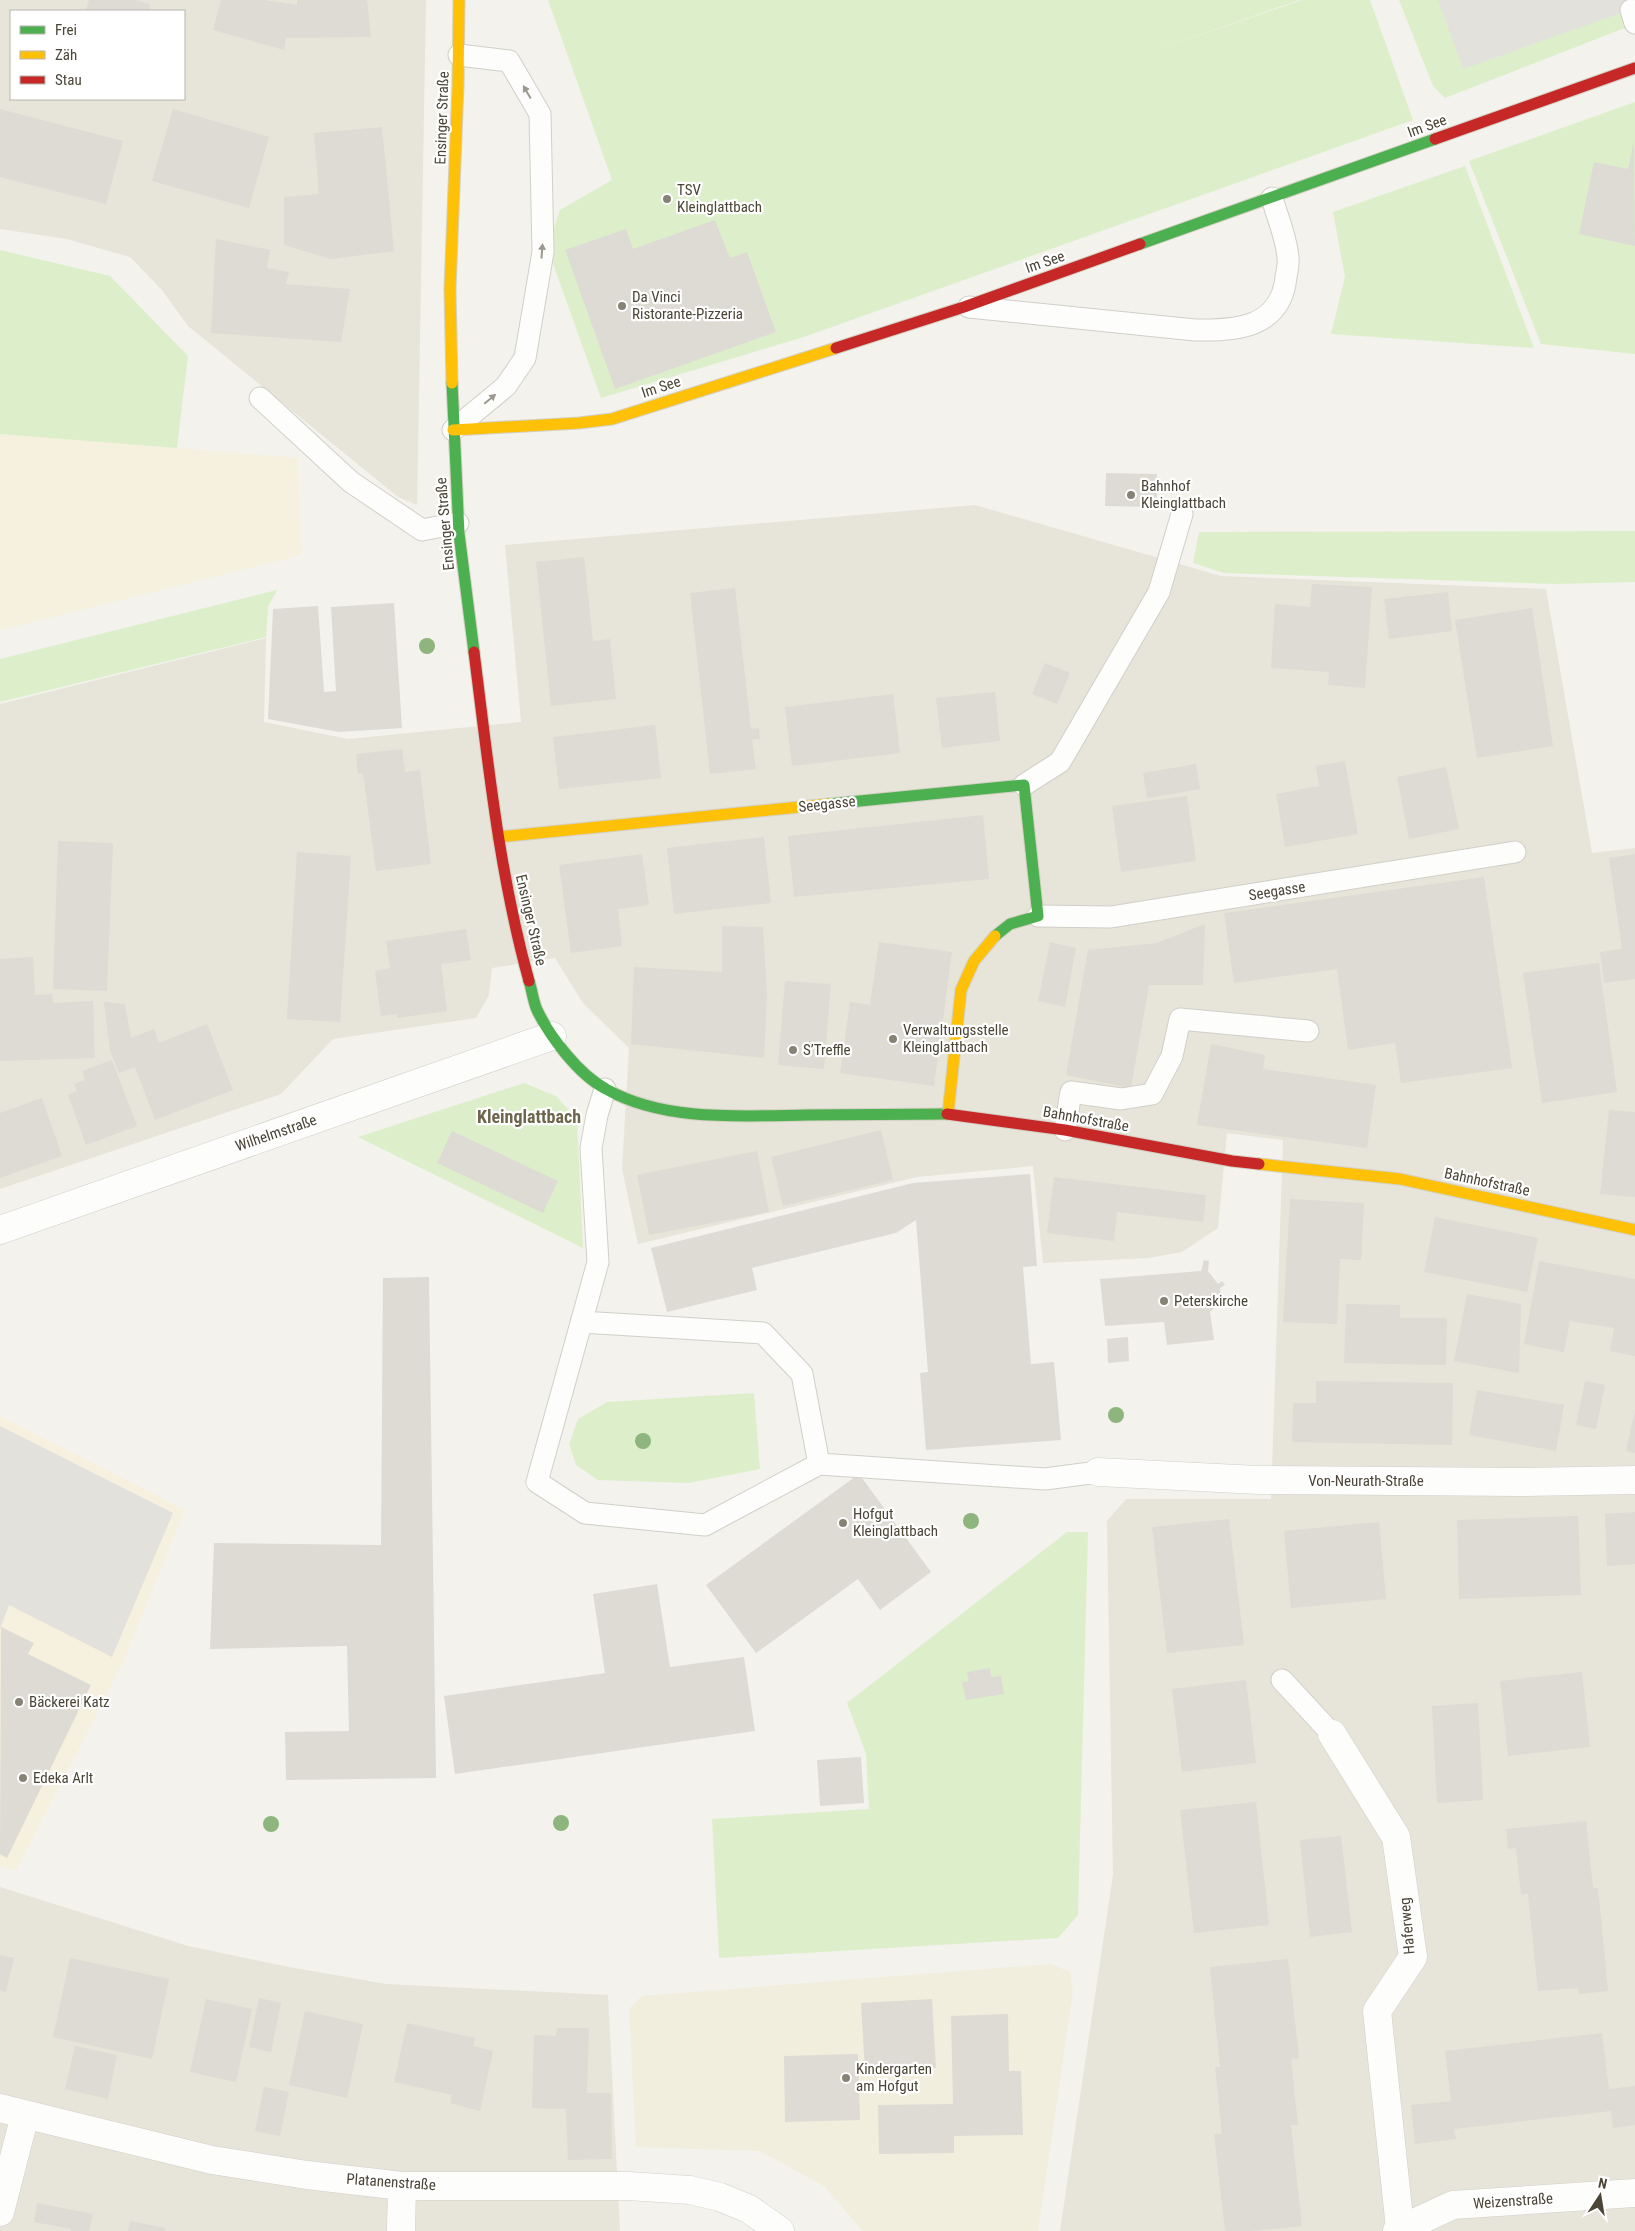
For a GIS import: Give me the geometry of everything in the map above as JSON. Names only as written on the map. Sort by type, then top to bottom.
[{"type":"main road","name":"Ensinger Straße","points":[[458,0],[459,55],[450,288],[452,430],[458,523],[498,837],[519,943],[537,1008],[552,1036]]},
{"type":"main road","name":"Im See","points":[[452,430],[579,423],[612,419],[964,307],[1635,68]]},
{"type":"main road","name":"Seegasse","points":[[498,837],[1024,784]]},
{"type":"main road","points":[[1024,784],[1038,916]]},
{"type":"main road","name":"Seegasse","points":[[948,1114],[961,990],[974,961],[990,942],[1010,924],[1038,916]]},
{"type":"main road","name":"Bahnhofstraße","points":[[552,1036],[582,1071],[606,1089],[635,1102],[671,1112],[715,1116],[948,1114],[1065,1130],[1232,1161],[1400,1179],[1635,1230]]},
{"type":"street","name":"Wilhelmstraße","points":[[0,1230],[552,1036]]},
{"type":"street","name":"Von-Neurath-Straße","points":[[1098,1472],[1258,1480],[1520,1482],[1635,1480]]},
{"type":"street","name":"Haferweg","points":[[1332,1734],[1396,1837],[1413,1957],[1377,2011],[1398,2230]]},
{"type":"street","name":"Platanenstraße","points":[[13,2111],[212,2160],[307,2175],[402,2186],[628,2186],[690,2190],[720,2197],[749,2209],[780,2231]]},
{"type":"street","points":[[0,2212],[13,2111]]},
{"type":"street","points":[[401,2231],[402,2186]]},
{"type":"street","name":"Weizenstraße","points":[[1398,2230],[1453,2205],[1635,2193]]},
{"type":"lane","points":[[452,430],[506,386],[525,358],[543,252],[540,114],[509,61],[459,55]]},
{"type":"lane","points":[[964,307],[1195,330],[1225,331],[1252,325],[1272,313],[1285,290],[1288,258],[1272,198]]},
{"type":"lane","points":[[260,398],[351,482],[422,530],[458,523]]},
{"type":"lane","points":[[1024,784],[1060,762],[1159,592],[1182,514]]},
{"type":"lane","name":"Seegasse","points":[[1038,916],[1111,917],[1515,852]]},
{"type":"lane","points":[[1065,1130],[1071,1092],[1121,1099],[1152,1094],[1172,1056],[1180,1019],[1308,1031]]},
{"type":"lane","points":[[606,1089],[591,1148],[598,1262],[537,1482],[585,1513],[705,1525],[819,1464],[1045,1479],[1098,1472]]},
{"type":"lane","points":[[581,1322],[763,1333],[802,1374],[819,1464]]},
{"type":"lane","name":"Haferweg","points":[[1282,1680],[1332,1734]]},
{"type":"shaded area","points":[[0,0],[426,0],[417,505],[398,497],[188,326],[162,290],[130,257],[67,239],[0,229]]},
{"type":"shaded area","points":[[1438,0],[1635,0],[1635,8],[1463,69]]},
{"type":"shaded area","points":[[0,434],[298,458],[301,555],[0,630]]},
{"type":"shaded area","points":[[975,505],[1221,576],[1546,589],[1592,853],[1635,848],[1635,2231],[1060,2231],[1113,1875],[1107,1521],[1126,1499],[1271,1499],[1283,1140],[1227,1133],[1218,1228],[1182,1252],[1148,1258],[1043,1263],[1033,1166],[917,1177],[638,1244],[622,1169],[629,1048],[583,1003],[555,958],[492,968],[489,995],[476,1018],[333,1039],[281,1094],[0,1189],[0,704],[266,638],[264,722],[348,739],[521,722],[505,545]]},
{"type":"shaded area","points":[[0,1416],[185,1510],[124,1660],[16,1871],[0,1867]]},
{"type":"shaded area","points":[[0,1426],[173,1513],[112,1657],[9,1605],[0,1629]]},
{"type":"shaded area","points":[[0,1887],[188,1946],[289,1967],[386,1984],[608,1995],[620,2231],[0,2231]]},
{"type":"shaded area","name":"Kindergarten am Hofgut","points":[[1051,1964],[1070,1972],[1073,1991],[1038,2231],[863,2231],[824,2186],[760,2151],[636,2147],[629,2009],[642,1996]]},
{"type":"green space","points":[[548,0],[1299,0],[1151,52],[1302,0],[1370,0],[1413,120],[804,337],[601,398],[547,247],[560,210],[612,180]]},
{"type":"green space","points":[[1399,0],[1635,0],[1635,24],[1445,98],[1433,86]]},
{"type":"green space","points":[[1635,102],[1635,354],[1541,344],[1469,161]]},
{"type":"green space","points":[[1465,166],[1534,348],[1331,334],[1345,277],[1333,212]]},
{"type":"green space","points":[[0,250],[110,276],[188,356],[177,448],[0,434]]},
{"type":"green space","points":[[1635,531],[1635,582],[1555,584],[1224,573],[1193,563],[1199,532]]},
{"type":"green space","points":[[277,590],[268,607],[266,637],[0,702],[0,659]]},
{"type":"green space","points":[[524,1083],[556,1096],[577,1119],[583,1248],[358,1137]]},
{"type":"green space","points":[[754,1393],[760,1469],[689,1483],[598,1480],[576,1465],[569,1444],[578,1419],[607,1402]]},
{"type":"green space","points":[[1067,1532],[1088,1532],[1078,1915],[1058,1938],[719,1958],[712,1819],[869,1809],[866,1754],[847,1703]]},
{"type":"building","points":[[89,0],[135,0],[150,4],[149,10],[86,10]]},
{"type":"building","points":[[221,0],[265,0],[297,5],[297,0],[367,0],[371,37],[286,38],[284,50],[213,30]]},
{"type":"building","points":[[0,109],[123,141],[106,204],[0,177]]},
{"type":"building","points":[[173,109],[269,137],[249,208],[152,181]]},
{"type":"building","points":[[382,127],[394,251],[331,259],[284,245],[284,197],[319,194],[314,133]]},
{"type":"building","points":[[1634,140],[1635,246],[1579,234],[1594,162],[1628,169]]},
{"type":"building","name":"TSV Kleinglattbach","points":[[715,220],[730,258],[747,252],[776,332],[615,389],[565,250],[626,229],[633,249]]},
{"type":"building","points":[[216,239],[270,250],[267,268],[289,272],[286,284],[350,289],[341,342],[211,333]]},
{"type":"building","name":"Bahnhof Kleinglattbach","points":[[1106,473],[1157,474],[1157,507],[1105,506]]},
{"type":"building","points":[[584,557],[593,641],[610,639],[616,699],[551,706],[536,562]]},
{"type":"building","points":[[1312,584],[1372,587],[1365,688],[1328,685],[1329,672],[1271,668],[1275,604],[1310,607]]},
{"type":"building","points":[[735,588],[751,729],[759,728],[760,739],[752,739],[756,769],[710,774],[690,593]]},
{"type":"building","points":[[1448,592],[1452,631],[1389,639],[1384,599]]},
{"type":"building","points":[[394,603],[402,728],[339,732],[268,719],[273,609],[318,606],[324,692],[336,691],[331,607]]},
{"type":"building","points":[[1532,608],[1553,746],[1477,758],[1455,620]]},
{"type":"building","points":[[1045,663],[1070,673],[1057,704],[1032,694]]},
{"type":"building","points":[[995,692],[1000,741],[942,748],[936,698]]},
{"type":"building","points":[[893,694],[900,753],[792,766],[785,707]]},
{"type":"building","points":[[655,725],[661,778],[559,789],[553,737]]},
{"type":"building","points":[[402,749],[405,772],[420,770],[431,864],[376,871],[363,773],[358,774],[356,754]]},
{"type":"building","points":[[1345,761],[1358,834],[1285,847],[1276,794],[1319,786],[1316,766]]},
{"type":"building","points":[[1196,764],[1200,789],[1147,798],[1143,773]]},
{"type":"building","points":[[1446,767],[1459,829],[1409,839],[1397,777]]},
{"type":"building","points":[[1187,796],[1196,861],[1121,872],[1112,806]]},
{"type":"building","points":[[983,815],[989,879],[794,897],[788,836]]},
{"type":"building","points":[[764,837],[771,903],[674,914],[667,848]]},
{"type":"building","points":[[58,841],[113,843],[107,991],[53,989]]},
{"type":"building","points":[[297,852],[351,856],[340,1022],[287,1019]]},
{"type":"building","points":[[642,854],[649,905],[618,909],[622,946],[571,953],[559,865]]},
{"type":"building","points":[[1635,854],[1635,979],[1604,983],[1600,952],[1622,949],[1609,858]]},
{"type":"building","points":[[1484,877],[1512,1068],[1401,1083],[1395,1043],[1348,1050],[1337,969],[1234,983],[1224,913]]},
{"type":"building","points":[[1205,924],[1203,985],[1149,985],[1131,1088],[1066,1075],[1088,950],[1157,943]]},
{"type":"building","points":[[722,926],[763,927],[767,995],[764,1058],[631,1044],[634,967],[722,972]]},
{"type":"building","points":[[466,929],[471,960],[441,964],[447,1011],[397,1018],[397,1014],[381,1016],[375,971],[390,968],[386,941]]},
{"type":"building","name":"Verwaltungsstelle Kleinglattbach","points":[[879,942],[952,952],[934,1086],[840,1073],[850,1002],[870,1005]]},
{"type":"building","points":[[1050,942],[1076,948],[1065,1007],[1038,1001]]},
{"type":"building","points":[[33,957],[35,995],[52,994],[53,1003],[93,1001],[95,1058],[0,1061],[0,959]]},
{"type":"building","points":[[1599,963],[1617,1092],[1542,1103],[1523,973]]},
{"type":"building","points":[[785,981],[831,984],[824,1069],[778,1065]]},
{"type":"building","points":[[104,1002],[125,1004],[131,1038],[154,1029],[159,1043],[207,1024],[233,1090],[155,1120],[135,1067],[119,1073],[110,1051]]},
{"type":"building","points":[[1211,1044],[1265,1055],[1263,1069],[1376,1085],[1367,1148],[1197,1125]]},
{"type":"building","points":[[112,1060],[137,1126],[86,1145],[68,1095],[77,1091],[74,1084],[85,1080],[82,1071]]},
{"type":"building","points":[[42,1098],[62,1156],[0,1178],[0,1113]]},
{"type":"building","points":[[1609,1110],[1635,1112],[1635,1197],[1600,1194]]},
{"type":"building","points":[[881,1130],[893,1180],[783,1206],[771,1157]]},
{"type":"building","points":[[452,1131],[558,1181],[543,1213],[437,1163]]},
{"type":"building","points":[[757,1151],[769,1212],[649,1235],[637,1175]]},
{"type":"building","points":[[1030,1174],[1037,1266],[1023,1267],[1031,1364],[1054,1362],[1061,1440],[926,1450],[920,1373],[928,1372],[916,1220],[896,1233],[752,1268],[757,1290],[667,1312],[651,1248],[913,1183]]},
{"type":"building","points":[[1054,1177],[1206,1195],[1203,1222],[1117,1212],[1114,1241],[1047,1233]]},
{"type":"building","points":[[1290,1199],[1364,1203],[1361,1260],[1340,1259],[1337,1324],[1283,1322]]},
{"type":"building","points":[[1435,1217],[1538,1238],[1527,1292],[1424,1272]]},
{"type":"building","name":"Peterskirche","points":[[1204,1260],[1209,1261],[1208,1271],[1218,1284],[1222,1281],[1225,1285],[1220,1288],[1221,1298],[1227,1298],[1227,1304],[1219,1304],[1210,1312],[1214,1340],[1167,1345],[1164,1322],[1105,1326],[1100,1279],[1201,1271]]},
{"type":"building","points":[[1539,1261],[1635,1279],[1635,1356],[1610,1351],[1614,1328],[1570,1321],[1564,1352],[1524,1344]]},
{"type":"building","points":[[429,1277],[436,1778],[286,1780],[285,1732],[349,1731],[347,1646],[210,1649],[214,1543],[381,1545],[383,1278]]},
{"type":"building","points":[[1467,1294],[1521,1304],[1519,1373],[1454,1361]]},
{"type":"building","points":[[1346,1304],[1400,1305],[1400,1318],[1447,1318],[1446,1365],[1344,1363]]},
{"type":"building","points":[[1128,1337],[1129,1361],[1108,1363],[1107,1339]]},
{"type":"building","points":[[1316,1381],[1453,1383],[1452,1445],[1292,1442],[1293,1403],[1316,1403]]},
{"type":"building","points":[[1585,1381],[1605,1385],[1596,1429],[1576,1425]]},
{"type":"building","points":[[1477,1390],[1564,1405],[1556,1451],[1469,1435]]},
{"type":"building","points":[[1635,1414],[1635,1453],[1626,1451]]},
{"type":"building","name":"Hofgut Kleinglattbach","points":[[859,1474],[931,1572],[880,1610],[858,1579],[756,1653],[706,1585]]},
{"type":"building","points":[[1635,1512],[1635,1564],[1607,1566],[1605,1514]]},
{"type":"building","points":[[1578,1516],[1581,1595],[1459,1599],[1457,1520]]},
{"type":"building","points":[[1229,1519],[1244,1645],[1167,1653],[1152,1527]]},
{"type":"building","points":[[1379,1522],[1386,1599],[1291,1608],[1284,1531]]},
{"type":"building","points":[[657,1584],[670,1667],[744,1657],[755,1731],[455,1774],[444,1696],[605,1673],[593,1594]]},
{"type":"building","name":"Edeka Arlt","points":[[1,1627],[34,1643],[28,1654],[91,1685],[7,1858],[0,1854]]},
{"type":"building","points":[[990,1668],[991,1677],[1001,1676],[1004,1694],[966,1700],[962,1682],[969,1681],[967,1672]]},
{"type":"building","points":[[1582,1672],[1590,1747],[1508,1756],[1500,1681]]},
{"type":"building","points":[[1246,1680],[1256,1763],[1182,1772],[1172,1689]]},
{"type":"building","points":[[1478,1703],[1483,1800],[1437,1803],[1432,1706]]},
{"type":"building","points":[[861,1757],[864,1803],[820,1806],[817,1760]]},
{"type":"building","points":[[1256,1802],[1269,1925],[1194,1933],[1180,1810]]},
{"type":"building","points":[[1586,1821],[1593,1888],[1598,1888],[1608,1991],[1579,1994],[1578,1988],[1538,1991],[1528,1894],[1521,1895],[1516,1848],[1508,1849],[1506,1829]]},
{"type":"building","points":[[1341,1836],[1352,1932],[1310,1937],[1300,1840]]},
{"type":"building","points":[[0,1955],[14,1958],[6,1992],[0,1991]]},
{"type":"building","points":[[70,1958],[169,1979],[152,2059],[53,2037]]},
{"type":"building","points":[[1288,1959],[1299,2058],[1291,2059],[1298,2125],[1291,2125],[1302,2226],[1251,2231],[1225,2231],[1214,2134],[1222,2134],[1215,2067],[1220,2067],[1210,1967]]},
{"type":"building","points":[[259,1998],[281,2003],[271,2052],[249,2047]]},
{"type":"building","points":[[206,1999],[252,2009],[236,2082],[190,2072]]},
{"type":"building","points":[[932,1999],[936,2068],[865,2072],[861,2003]]},
{"type":"building","points":[[305,2011],[363,2024],[347,2098],[289,2085]]},
{"type":"building","points":[[1008,2014],[1009,2071],[1021,2071],[1023,2135],[954,2136],[954,2153],[879,2154],[878,2105],[953,2104],[951,2016]]},
{"type":"building","points":[[407,2023],[475,2038],[473,2046],[493,2051],[480,2111],[450,2103],[452,2095],[394,2082]]},
{"type":"building","points":[[557,2028],[589,2028],[587,2093],[611,2093],[612,2159],[568,2160],[566,2109],[532,2108],[534,2035],[556,2036]]},
{"type":"building","points":[[1602,2033],[1609,2089],[1635,2086],[1635,2125],[1613,2128],[1611,2111],[1454,2129],[1456,2139],[1415,2144],[1411,2105],[1451,2101],[1445,2051]]},
{"type":"building","points":[[75,2046],[117,2055],[108,2099],[65,2089]]},
{"type":"building","points":[[858,2054],[860,2120],[785,2122],[784,2056]]},
{"type":"building","points":[[264,2087],[289,2092],[280,2136],[255,2131]]},
{"type":"building","points":[[37,2203],[93,2214],[89,2231],[71,2231],[71,2229],[34,2222]]},
{"type":"building","points":[[130,2221],[165,2228],[165,2231],[128,2231]]},
{"type":"traffic: fast","points":[[1140,244],[1435,139]]},
{"type":"traffic: fast","points":[[452,383],[459,534],[474,652]]},
{"type":"traffic: fast","points":[[829,804],[1024,785],[1038,916],[1010,924],[995,936]]},
{"type":"traffic: fast","points":[[529,981],[537,1010],[549,1032],[566,1054],[596,1083],[629,1100],[653,1107],[704,1115],[947,1114]]},
{"type":"traffic: slow","points":[[452,383],[450,289],[458,86],[459,0]]},
{"type":"traffic: slow","points":[[453,430],[579,423],[612,419],[836,348]]},
{"type":"traffic: slow","points":[[498,837],[829,804]]},
{"type":"traffic: slow","points":[[948,1114],[961,990],[974,961],[995,936]]},
{"type":"traffic: slow","points":[[1259,1164],[1400,1179],[1635,1230]]},
{"type":"traffic: jam","points":[[1435,139],[1635,68]]},
{"type":"traffic: jam","points":[[836,348],[964,307],[1140,244]]},
{"type":"traffic: jam","points":[[474,652],[502,858],[529,981]]},
{"type":"traffic: jam","points":[[947,1114],[1065,1130],[1232,1161],[1259,1164]]},
{"type":"place","name":"TSV Kleinglattbach","points":[[667,199]]},
{"type":"place","name":"Da Vinci Ristorante-Pizzeria","points":[[622,306]]},
{"type":"place","name":"Bahnhof Kleinglattbach","points":[[1131,495]]},
{"type":"place","name":"Verwaltungsstelle Kleinglattbach","points":[[893,1039]]},
{"type":"place","name":"S’Treffle","points":[[793,1050]]},
{"type":"place","name":"Peterskirche","points":[[1164,1301]]},
{"type":"place","name":"Hofgut Kleinglattbach","points":[[843,1523]]},
{"type":"place","name":"Bäckerei Katz","points":[[19,1702]]},
{"type":"place","name":"Edeka Arlt","points":[[23,1778]]},
{"type":"place","name":"Kindergarten am Hofgut","points":[[846,2078]]},
{"type":"district","name":"Kleinglattbach","points":[[529,1116]]}]
